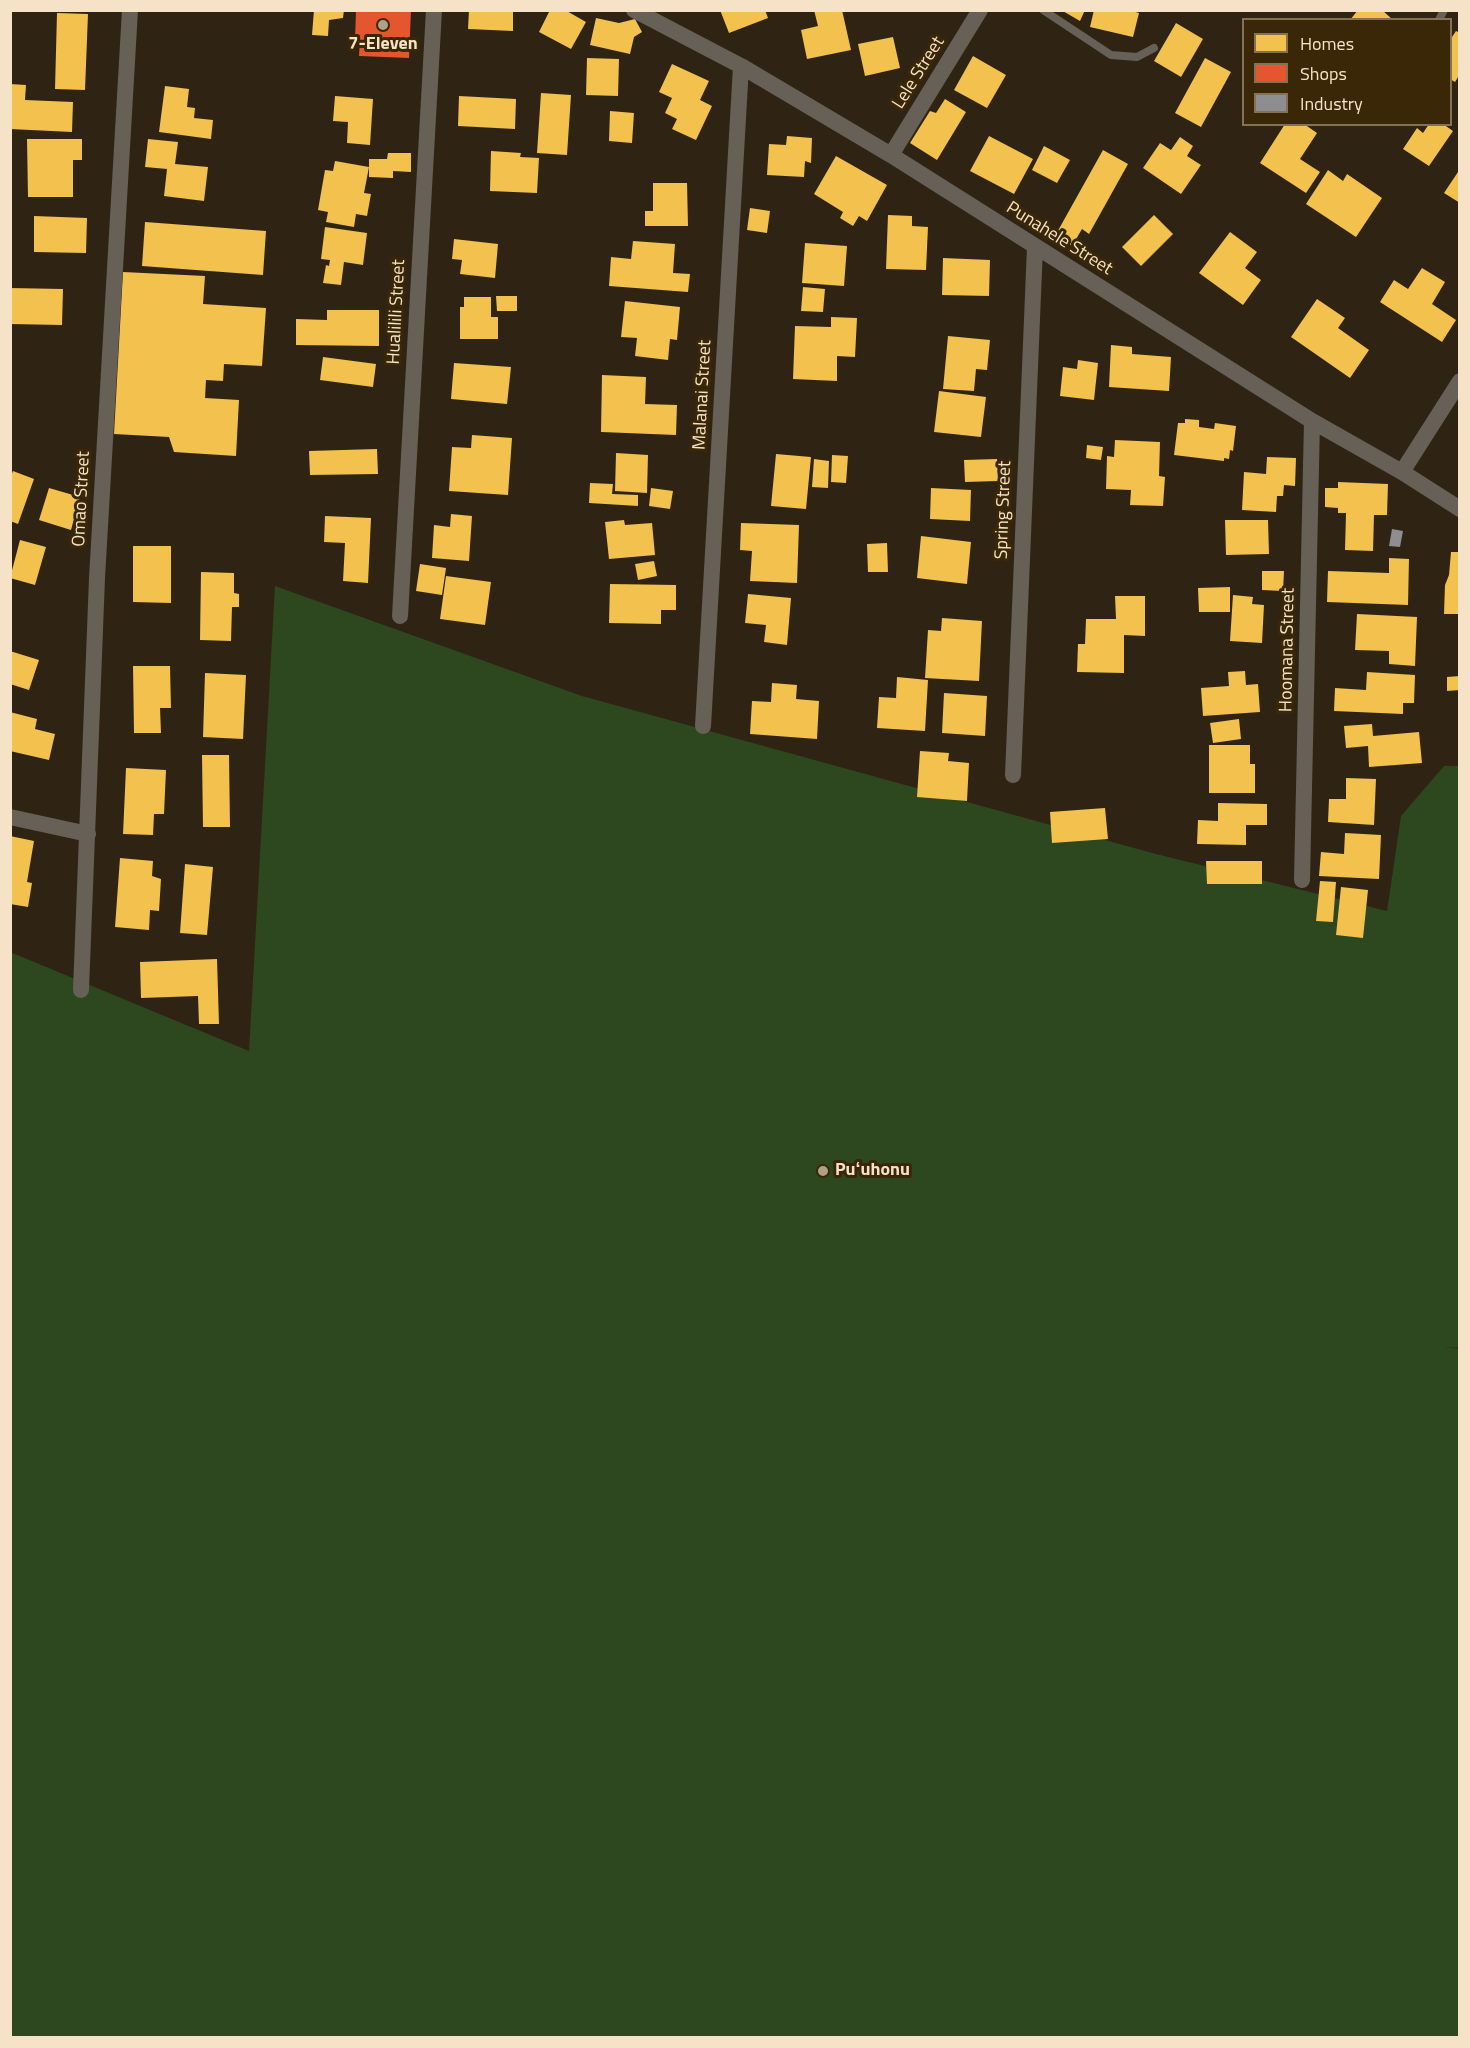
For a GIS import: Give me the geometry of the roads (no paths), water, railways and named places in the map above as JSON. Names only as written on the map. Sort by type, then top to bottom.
[{"type":"street","name":"Omao Street","points":[[81,990],[97,578],[130,10]]},
{"type":"street","name":"Hualilili Street","points":[[400,616],[434,10]]},
{"type":"street","name":"Punahele Street","points":[[634,10],[741,66],[891,155],[1312,421],[1402,472],[1460,509]]},
{"type":"street","name":"Lele Street","points":[[891,155],[980,10]]},
{"type":"street","name":"Malanai Street","points":[[703,726],[741,66]]},
{"type":"street","name":"Spring Street","points":[[1012,775],[1035,247]]},
{"type":"street","points":[[1402,472],[1460,381]]},
{"type":"street","name":"Hoomana Street","points":[[1302,880],[1312,421]]},
{"type":"street","points":[[10,817],[88,834]]},
{"type":"lane","points":[[1043,10],[1111,54],[1137,57],[1154,48]]},
{"type":"place","name":"7-Eleven","points":[[383,25]]},
{"type":"place","name":"Puʻuhonu","points":[[823,1171]]}]
